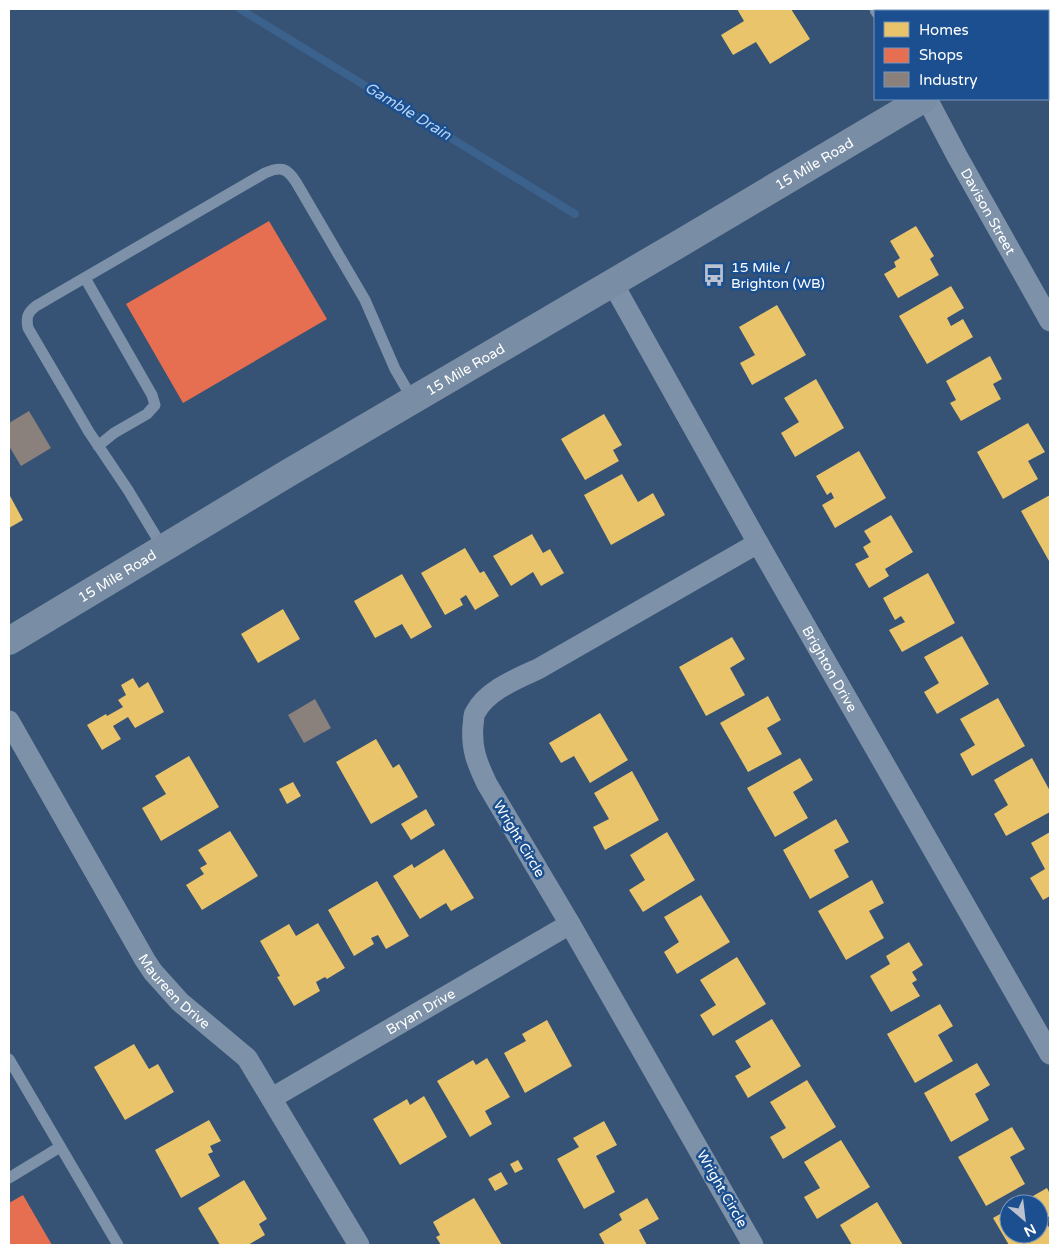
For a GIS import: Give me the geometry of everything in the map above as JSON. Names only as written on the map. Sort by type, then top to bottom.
[{"type":"main road","name":"15 Mile Road","points":[[9,641],[921,100]]},
{"type":"street","name":"Davison Street","points":[[928,100],[1050,321]]},
{"type":"street","name":"Brighton Drive","points":[[612,282],[758,543],[1050,1054]]},
{"type":"street","name":"Wright Circle","points":[[754,1245],[570,924],[487,784],[475,760],[472,737],[474,714],[488,698],[503,687],[538,670],[758,543]]},
{"type":"street","name":"Maureen Drive","points":[[9,721],[153,972],[180,1002],[247,1058],[360,1245]]},
{"type":"street","name":"Bryan Drive","points":[[272,1098],[570,924]]},
{"type":"lane","points":[[163,548],[128,490],[98,446],[33,336],[27,322],[30,310],[265,173],[275,169],[284,169],[291,174],[296,182],[364,300],[395,369],[413,400]]},
{"type":"lane","points":[[85,278],[152,395],[155,405],[147,414],[114,433],[98,446]]},
{"type":"lane","points":[[9,1059],[118,1245]]},
{"type":"lane","points":[[9,1178],[60,1147]]},
{"type":"building: Homes","points":[[737,9],[791,9],[810,39],[770,64],[756,42],[733,55],[721,35],[744,21]]},
{"type":"building: Homes","points":[[916,226],[934,256],[930,259],[939,275],[898,298],[884,274],[896,267],[894,262],[900,258],[890,241]]},
{"type":"building: Homes","points":[[951,286],[964,308],[947,318],[951,326],[963,319],[973,337],[927,364],[899,316]]},
{"type":"building: Homes","points":[[777,305],[806,355],[752,385],[740,363],[755,355],[739,327]]},
{"type":"building: Homes","points":[[990,356],[1002,379],[993,384],[1001,399],[961,421],[950,403],[956,400],[946,381]]},
{"type":"building: Homes","points":[[816,379],[844,428],[795,457],[781,433],[799,422],[784,398]]},
{"type":"building: Homes","points":[[604,414],[622,445],[613,450],[619,461],[585,480],[561,439]]},
{"type":"building: Homes","points":[[1028,423],[1045,452],[1028,461],[1038,479],[1003,499],[977,452]]},
{"type":"building: Homes","points":[[859,451],[886,498],[835,528],[822,505],[834,498],[831,492],[827,495],[816,476]]},
{"type":"building: Homes","points":[[622,474],[638,502],[653,493],[665,515],[611,545],[584,495]]},
{"type":"building: Homes","points":[[9,494],[23,520],[9,528]]},
{"type":"building: Homes","points":[[1050,495],[1050,560],[1049,561],[1021,511]]},
{"type":"building: Homes","points":[[891,515],[913,552],[885,569],[889,576],[869,588],[855,564],[869,557],[863,547],[871,542],[864,531]]},
{"type":"building: Homes","points":[[532,534],[543,553],[550,549],[564,573],[541,586],[533,572],[511,586],[493,556]]},
{"type":"building: Homes","points":[[465,548],[480,573],[484,571],[499,596],[475,610],[466,595],[460,599],[463,605],[445,615],[421,573]]},
{"type":"building: Homes","points":[[928,573],[955,623],[902,652],[889,630],[905,622],[901,616],[895,620],[883,598]]},
{"type":"building: Homes","points":[[402,574],[432,627],[411,639],[402,624],[375,638],[354,601]]},
{"type":"building: Homes","points":[[283,609],[300,639],[258,663],[241,634]]},
{"type":"building: Homes","points":[[962,636],[989,684],[937,714],[924,692],[939,683],[924,657]]},
{"type":"building: Homes","points":[[732,637],[745,659],[730,668],[745,695],[706,716],[679,667]]},
{"type":"building: Homes","points":[[133,678],[139,688],[148,682],[164,712],[135,728],[128,717],[113,726],[121,739],[102,750],[87,725],[123,707],[118,700],[126,695],[121,685]]},
{"type":"building: Homes","points":[[768,696],[781,720],[767,728],[782,754],[748,772],[720,723]]},
{"type":"building: Homes","points":[[998,698],[1025,746],[972,776],[960,754],[975,745],[960,719]]},
{"type":"building: Homes","points":[[600,713],[628,760],[590,783],[574,756],[561,763],[549,743]]},
{"type":"building: Homes","points":[[376,739],[393,768],[399,764],[418,797],[371,824],[336,762]]},
{"type":"building: Homes","points":[[189,756],[219,807],[161,841],[142,808],[166,794],[155,776]]},
{"type":"building: Homes","points":[[800,758],[813,780],[793,792],[808,818],[775,837],[747,788]]},
{"type":"building: Homes","points":[[1032,758],[1050,791],[1050,812],[1006,836],[994,814],[1008,805],[994,780]]},
{"type":"building: Homes","points":[[632,771],[659,820],[605,850],[593,827],[609,819],[594,793]]},
{"type":"building: Homes","points":[[293,782],[301,796],[287,804],[279,789]]},
{"type":"building: Homes","points":[[426,809],[435,825],[411,840],[401,824]]},
{"type":"building: Homes","points":[[836,819],[849,842],[834,850],[849,877],[810,899],[783,850]]},
{"type":"building: Homes","points":[[230,831],[258,876],[202,910],[186,885],[204,874],[200,868],[207,864],[198,850]]},
{"type":"building: Homes","points":[[667,832],[695,880],[643,912],[629,890],[645,880],[630,855]]},
{"type":"building: Homes","points":[[1050,832],[1050,896],[1043,900],[1030,878],[1045,869],[1031,843]]},
{"type":"building: Homes","points":[[444,849],[474,898],[451,911],[446,903],[420,919],[393,876],[412,864],[414,868]]},
{"type":"building: Homes","points":[[872,880],[884,903],[869,911],[884,938],[846,960],[818,911]]},
{"type":"building: Homes","points":[[377,881],[409,936],[386,949],[378,935],[371,938],[374,944],[354,956],[328,910]]},
{"type":"building: Homes","points":[[701,895],[730,942],[677,974],[664,952],[679,942],[664,917]]},
{"type":"building: Homes","points":[[318,923],[345,968],[327,979],[325,977],[316,982],[320,991],[294,1006],[277,977],[280,976],[260,941],[289,924],[296,936]]},
{"type":"building: Homes","points":[[909,942],[923,965],[912,972],[917,980],[912,983],[920,996],[891,1012],[870,976],[890,964],[886,956]]},
{"type":"building: Homes","points":[[737,957],[766,1004],[713,1036],[700,1015],[716,1005],[700,980]]},
{"type":"building: Homes","points":[[940,1004],[953,1026],[938,1035],[953,1061],[915,1083],[887,1034]]},
{"type":"building: Homes","points":[[772,1019],[801,1066],[748,1098],[735,1076],[751,1067],[735,1041]]},
{"type":"building: Homes","points":[[547,1020],[572,1066],[525,1093],[504,1053],[526,1041],[522,1034]]},
{"type":"building: Homes","points":[[134,1044],[149,1069],[158,1064],[174,1092],[125,1120],[94,1067]]},
{"type":"building: Homes","points":[[487,1058],[510,1097],[485,1111],[492,1124],[470,1137],[437,1081],[473,1060],[476,1065]]},
{"type":"building: Homes","points":[[977,1063],[990,1085],[975,1094],[989,1120],[951,1142],[924,1093]]},
{"type":"building: Homes","points":[[807,1080],[836,1127],[783,1159],[770,1137],[786,1128],[770,1102]]},
{"type":"building: Homes","points":[[424,1096],[447,1137],[400,1165],[373,1119],[407,1099],[410,1105]]},
{"type":"building: Homes","points":[[209,1120],[221,1141],[210,1146],[213,1152],[208,1154],[220,1176],[181,1198],[155,1150]]},
{"type":"building: Homes","points":[[604,1121],[617,1145],[596,1156],[615,1192],[584,1209],[557,1159],[579,1147],[573,1138]]},
{"type":"building: Homes","points":[[1012,1127],[1025,1149],[1010,1157],[1025,1184],[1007,1194],[999,1194],[999,1199],[986,1206],[958,1157]]},
{"type":"building: Homes","points":[[841,1140],[870,1187],[817,1219],[804,1197],[820,1188],[804,1162]]},
{"type":"building: Homes","points":[[518,1160],[523,1169],[515,1173],[510,1164]]},
{"type":"building: Homes","points":[[501,1172],[508,1184],[495,1191],[488,1179]]},
{"type":"building: Homes","points":[[244,1180],[267,1219],[259,1224],[265,1235],[248,1245],[220,1245],[198,1208]]},
{"type":"building: Homes","points":[[1047,1188],[1050,1194],[1050,1216],[1049,1194],[1036,1194]]},
{"type":"building: Homes","points":[[474,1198],[502,1245],[441,1245],[436,1237],[440,1235],[433,1222]]},
{"type":"building: Homes","points":[[647,1198],[659,1219],[639,1230],[647,1245],[605,1245],[599,1234],[622,1220],[619,1214]]},
{"type":"building: Homes","points":[[877,1202],[903,1245],[852,1245],[840,1225]]},
{"type":"building: Homes","points":[[999,1215],[999,1228],[993,1218]]},
{"type":"building: Homes","points":[[1049,1227],[1050,1229],[1050,1245],[1009,1245],[1049,1244]]},
{"type":"building: Shops","points":[[269,221],[327,319],[183,403],[126,304]]},
{"type":"building: Shops","points":[[23,1195],[52,1245],[9,1245],[9,1203]]},
{"type":"building: Industry","points":[[29,411],[51,448],[21,466],[9,446],[9,423]]},
{"type":"building: Industry","points":[[315,699],[331,728],[304,743],[288,715]]},
{"type":"waterway","name":"Gamble Drain","points":[[240,9],[575,214]]},
{"type":"place","name":"15 Mile / Brighton (WB)","points":[[714,275]]}]
